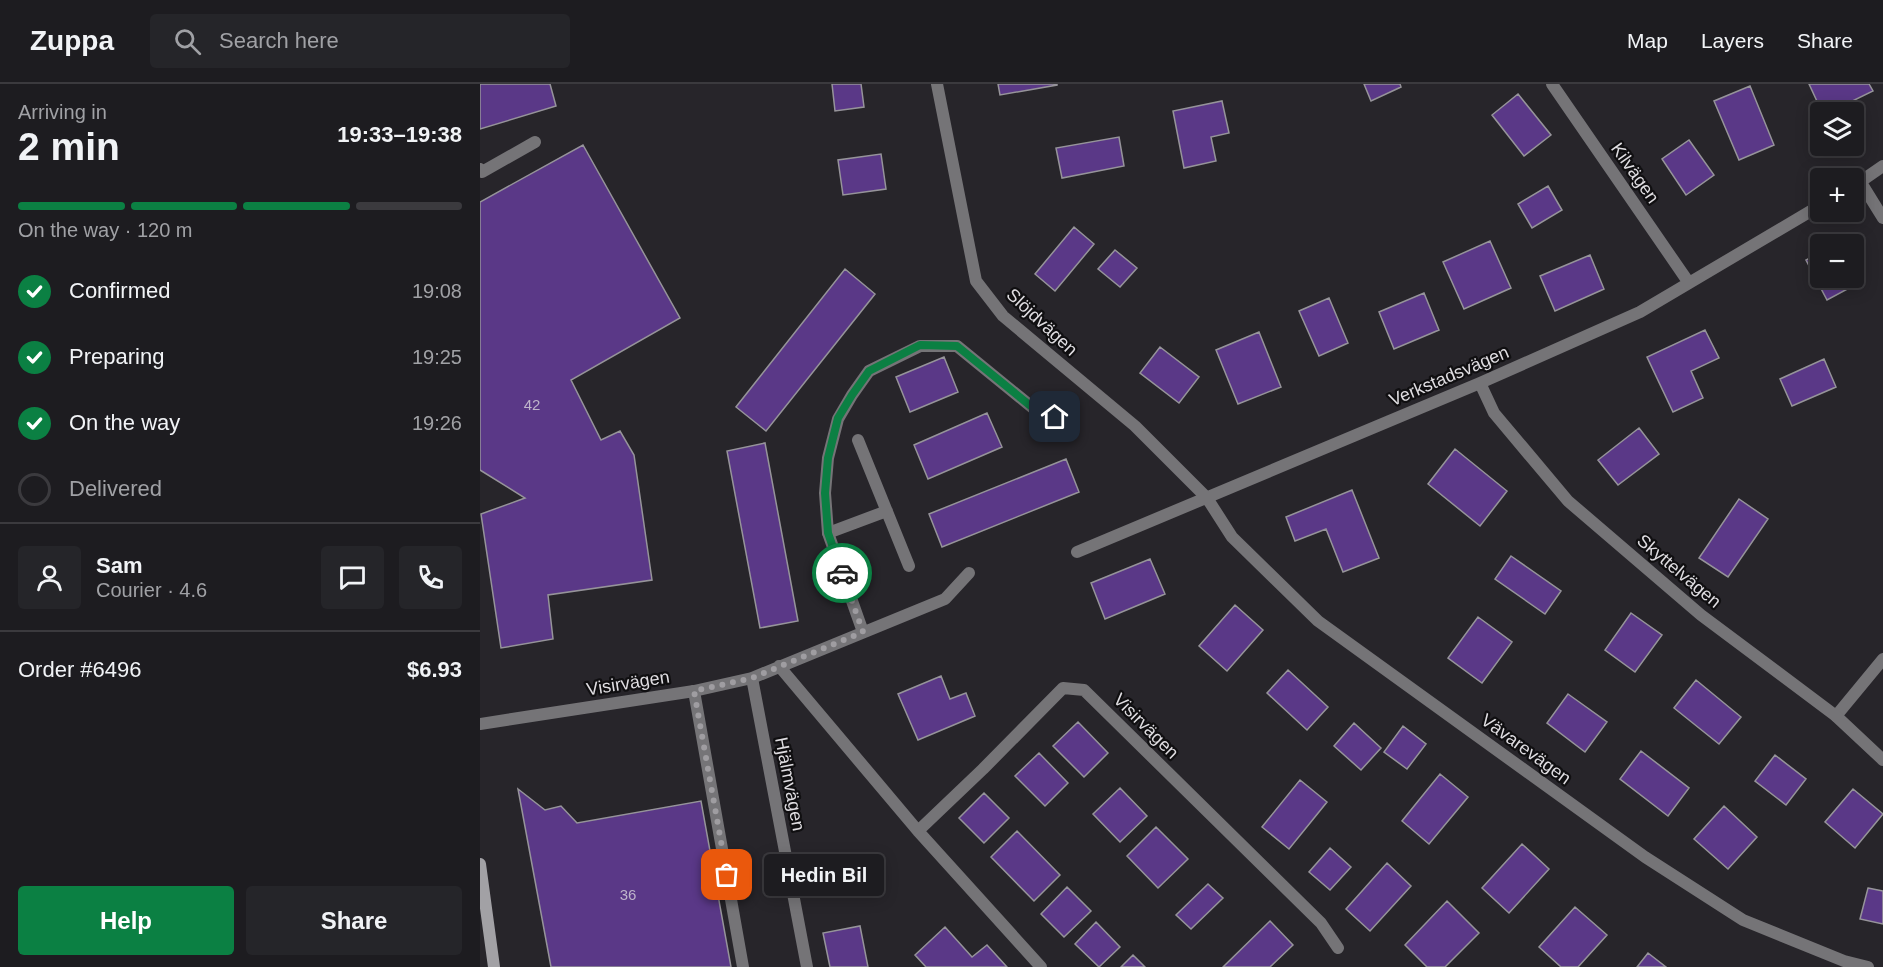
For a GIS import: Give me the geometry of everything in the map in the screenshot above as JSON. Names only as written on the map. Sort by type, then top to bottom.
[{"type":"street","name":"Slöjdvägen","points":[[937,84],[976,280],[1003,316],[1135,426],[1208,498]]},
{"type":"street","name":"Kilvägen","points":[[1552,84],[1689,283]]},
{"type":"street","points":[[480,169],[482,172],[535,142]]},
{"type":"street","points":[[1864,178],[1883,166]]},
{"type":"street","points":[[1864,192],[1883,218]]},
{"type":"street","name":"Verkstadsvägen","points":[[1077,552],[1479,383],[1640,312],[1810,212]]},
{"type":"street","points":[[863,632],[828,533],[825,493],[827,470],[838,418],[869,371],[920,345],[957,346],[1038,412],[1071,421]]},
{"type":"street","name":"Skyttelvägen","points":[[1479,383],[1494,414],[1568,501],[1701,615],[1836,716],[1883,760]]},
{"type":"street","points":[[858,440],[909,566]]},
{"type":"street","name":"Vävarevägen","points":[[1208,498],[1232,537],[1318,621],[1645,857],[1743,920],[1844,961],[1868,967]]},
{"type":"street","points":[[828,533],[886,511]]},
{"type":"street","name":"Visirvägen","points":[[480,724],[694,691],[752,678],[945,599],[969,573]]},
{"type":"street","points":[[1836,716],[1883,659]]},
{"type":"street","points":[[779,666],[918,831],[1041,967]]},
{"type":"street","name":"Hjälmvägen","points":[[752,678],[807,967]]},
{"type":"street","name":"Visirvägen","points":[[918,831],[1063,688],[1084,690],[1321,923],[1338,948]]},
{"type":"street","points":[[694,691],[743,967]]},
{"type":"street","points":[[480,864],[494,967]]},
{"type":"building","points":[[480,84],[550,84],[556,106],[480,129]]},
{"type":"building","points":[[832,84],[861,84],[864,107],[835,111]]},
{"type":"building","points":[[998,84],[1057,84],[1057,85],[1000,95]]},
{"type":"building","points":[[1364,84],[1400,84],[1401,87],[1371,101]]},
{"type":"building","points":[[1809,84],[1869,84],[1873,91],[1850,102],[1817,102]]},
{"type":"building","points":[[1750,86],[1774,145],[1739,160],[1714,101]]},
{"type":"building","points":[[1518,94],[1551,135],[1524,156],[1492,115]]},
{"type":"building","points":[[1222,101],[1229,133],[1211,137],[1216,161],[1184,168],[1173,111]]},
{"type":"building","points":[[1119,137],[1124,166],[1062,178],[1056,148]]},
{"type":"building","points":[[1689,140],[1714,175],[1686,195],[1662,159]]},
{"type":"building","points":[[583,145],[680,318],[571,380],[601,440],[620,431],[634,455],[652,580],[548,595],[553,639],[501,648],[481,514],[525,498],[480,470],[480,202]]},
{"type":"building","points":[[881,154],[886,189],[843,195],[838,160]]},
{"type":"building","points":[[1548,186],[1562,210],[1532,228],[1518,204]]},
{"type":"building","points":[[1074,227],[1094,244],[1055,291],[1035,274]]},
{"type":"building","points":[[1490,241],[1511,288],[1464,309],[1443,262]]},
{"type":"building","points":[[1115,250],[1137,268],[1120,287],[1098,269]]},
{"type":"building","points":[[1590,255],[1604,289],[1555,311],[1540,276]]},
{"type":"building","points":[[845,269],[875,294],[766,431],[736,407]]},
{"type":"building","points":[[1821,288],[1849,288],[1827,300]]},
{"type":"building","points":[[1424,293],[1439,330],[1394,349],[1379,312]]},
{"type":"building","points":[[1329,298],[1348,343],[1319,356],[1299,311]]},
{"type":"building","points":[[1705,330],[1719,358],[1691,371],[1703,398],[1673,412],[1647,357]]},
{"type":"building","points":[[1259,332],[1281,387],[1238,404],[1216,350]]},
{"type":"building","points":[[1160,347],[1199,377],[1179,403],[1140,373]]},
{"type":"building","points":[[944,357],[958,392],[910,412],[896,377]]},
{"type":"building","points":[[1824,359],[1836,387],[1792,406],[1780,379]]},
{"type":"building","points":[[987,413],[1002,447],[928,479],[914,445]]},
{"type":"building","points":[[1639,428],[1659,454],[1618,485],[1598,460]]},
{"type":"building","points":[[765,443],[798,621],[760,628],[727,451]]},
{"type":"building","points":[[1455,449],[1507,491],[1480,526],[1428,484]]},
{"type":"building","points":[[1066,459],[1079,492],[942,547],[929,514]]},
{"type":"building","points":[[1352,490],[1379,558],[1343,572],[1326,529],[1295,541],[1286,517]]},
{"type":"building","points":[[1739,499],[1768,519],[1728,577],[1699,558]]},
{"type":"building","points":[[1511,556],[1561,591],[1545,614],[1495,579]]},
{"type":"building","points":[[1150,559],[1165,594],[1105,619],[1091,583]]},
{"type":"building","points":[[1235,605],[1263,630],[1227,671],[1199,646]]},
{"type":"building","points":[[1631,613],[1662,635],[1635,672],[1605,650]]},
{"type":"building","points":[[1478,617],[1512,642],[1482,683],[1448,658]]},
{"type":"building","points":[[1288,670],[1328,707],[1307,730],[1267,693]]},
{"type":"building","points":[[941,676],[950,699],[966,693],[975,716],[918,740],[898,694]]},
{"type":"building","points":[[1696,680],[1741,717],[1719,744],[1674,708]]},
{"type":"building","points":[[1568,694],[1607,722],[1585,752],[1547,723]]},
{"type":"building","points":[[1078,722],[1108,753],[1084,777],[1053,746]]},
{"type":"building","points":[[1354,723],[1381,748],[1361,770],[1334,746]]},
{"type":"building","points":[[1403,726],[1426,744],[1407,769],[1384,752]]},
{"type":"building","points":[[1641,751],[1689,788],[1668,816],[1620,779]]},
{"type":"building","points":[[1039,753],[1068,783],[1045,806],[1015,776]]},
{"type":"building","points":[[1775,755],[1806,779],[1786,805],[1755,781]]},
{"type":"building","points":[[1440,774],[1468,797],[1429,844],[1402,821]]},
{"type":"building","points":[[1300,780],[1327,802],[1289,849],[1262,827]]},
{"type":"building","points":[[1120,788],[1147,816],[1120,842],[1093,814]]},
{"type":"building","points":[[518,789],[545,810],[561,806],[577,823],[701,801],[731,967],[551,967]]},
{"type":"building","points":[[1853,789],[1883,814],[1855,848],[1825,822]]},
{"type":"building","points":[[984,793],[1009,818],[984,843],[959,818]]},
{"type":"building","points":[[1724,806],[1757,837],[1728,869],[1694,839]]},
{"type":"building","points":[[1156,827],[1188,859],[1158,888],[1127,856]]},
{"type":"building","points":[[1017,831],[1060,875],[1034,901],[991,857]]},
{"type":"building","points":[[1522,844],[1549,869],[1509,913],[1482,888]]},
{"type":"building","points":[[1330,848],[1351,867],[1330,890],[1309,872]]},
{"type":"building","points":[[1387,863],[1411,886],[1370,931],[1346,909]]},
{"type":"building","points":[[1208,884],[1223,898],[1191,929],[1176,915]]},
{"type":"building","points":[[1067,887],[1091,911],[1064,937],[1041,914]]},
{"type":"building","points":[[1868,888],[1883,891],[1883,924],[1860,919]]},
{"type":"building","points":[[1447,901],[1479,933],[1445,967],[1427,967],[1405,945]]},
{"type":"building","points":[[1575,907],[1607,935],[1578,967],[1561,967],[1539,947]]},
{"type":"building","points":[[1270,921],[1293,945],[1270,967],[1223,967]]},
{"type":"building","points":[[1096,922],[1120,947],[1099,967],[1075,944]]},
{"type":"building","points":[[860,926],[868,967],[830,967],[823,933]]},
{"type":"building","points":[[945,927],[972,957],[987,945],[1007,967],[926,967],[915,955]]},
{"type":"building","points":[[1648,953],[1666,967],[1637,967]]},
{"type":"building","points":[[1133,955],[1145,967],[1121,967]]},
{"type":"way so far","points":[[727,875],[694,691],[752,678],[863,632],[842,573]]},
{"type":"place","name":"Hedin Bil","points":[[727,875]]},
{"type":"route","points":[[842,573],[828,533],[825,493],[828,458],[838,418],[869,371],[920,345],[957,346],[1038,412],[1055,417]]}]
